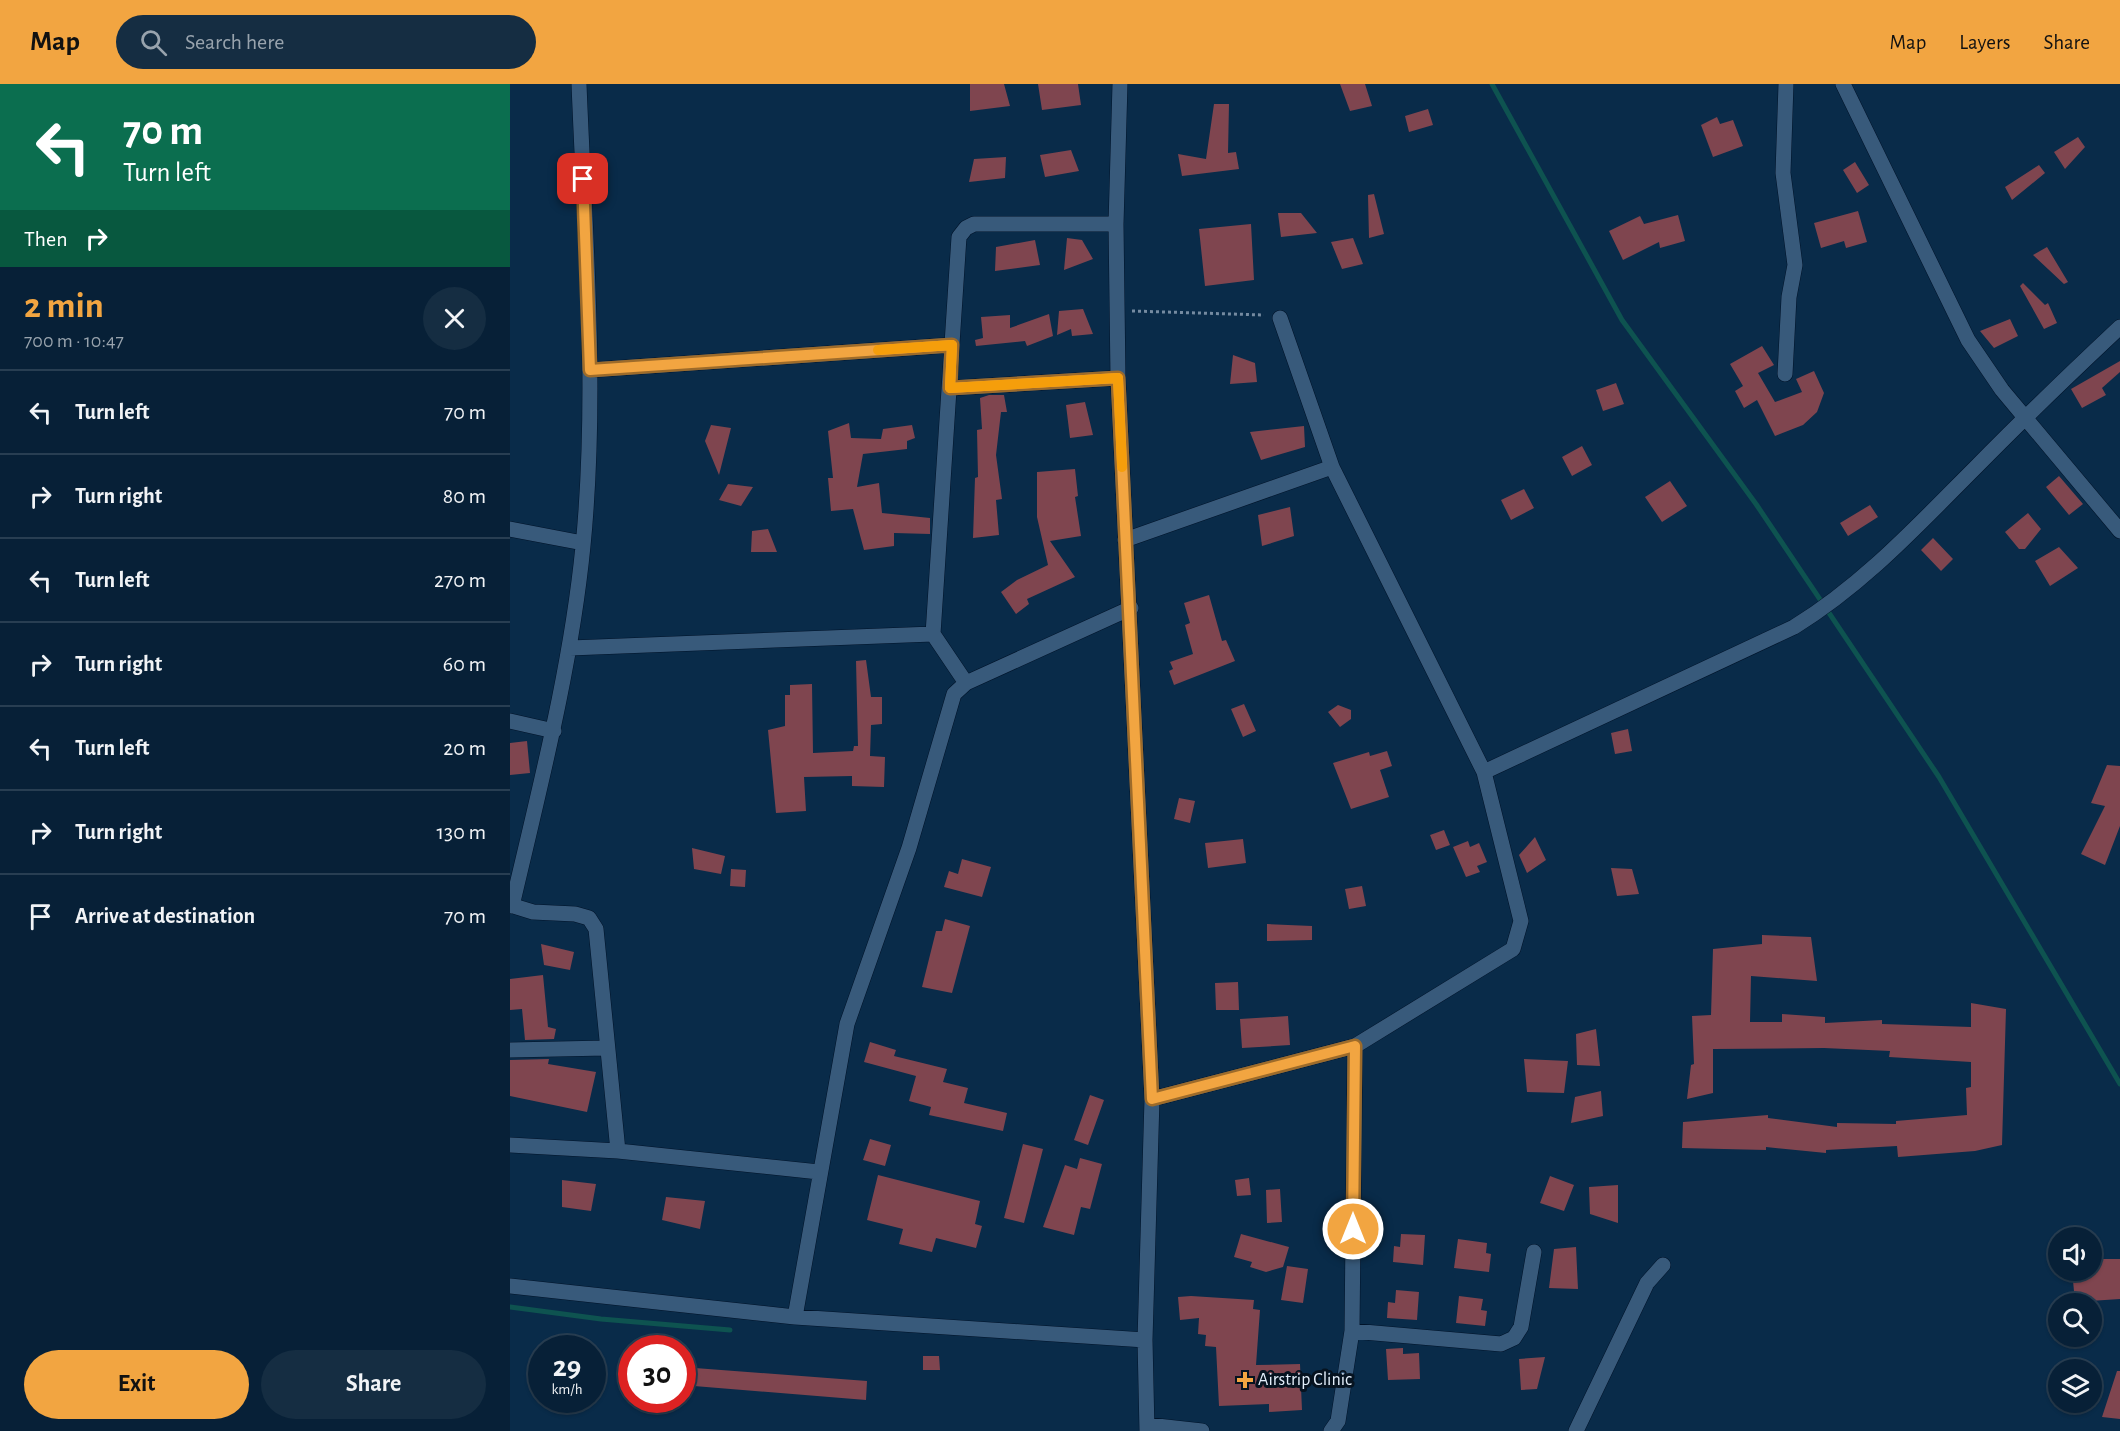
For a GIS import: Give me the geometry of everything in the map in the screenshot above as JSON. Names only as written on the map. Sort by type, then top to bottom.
[{"type":"street","points":[[579,84],[590,370],[583,543],[570,648],[554,731],[511,905],[533,912],[575,914],[589,918],[596,929],[618,1152]]},
{"type":"street","points":[[1120,84],[1116,224],[1118,378],[1125,540],[1131,608],[1152,1099],[1145,1340],[1147,1428],[1202,1431]]},
{"type":"street","points":[[1785,374],[1789,297],[1795,265],[1783,173],[1786,84]]},
{"type":"street","points":[[1843,84],[1968,340],[2002,390],[2120,531]]},
{"type":"street","points":[[966,682],[933,634],[959,237],[966,228],[974,224],[1116,224]]},
{"type":"street","points":[[1152,1099],[1355,1046],[1513,949],[1521,921],[1484,772],[1332,466],[1280,318]]},
{"type":"street","points":[[1484,772],[1794,627],[1829,605],[1884,560],[2024,417],[2120,327]]},
{"type":"street","points":[[590,370],[952,345]]},
{"type":"street","points":[[950,388],[1118,378]]},
{"type":"street","points":[[1125,540],[1332,466]]},
{"type":"street","points":[[510,529],[583,543]]},
{"type":"street","points":[[795,1317],[847,1024],[909,848],[954,694],[966,682],[1131,608]]},
{"type":"street","points":[[570,648],[933,634]]},
{"type":"street","points":[[510,721],[554,731]]},
{"type":"street","points":[[1331,1431],[1338,1421],[1352,1331],[1355,1046]]},
{"type":"street","points":[[510,1050],[606,1048]]},
{"type":"street","points":[[510,1145],[618,1152],[819,1172]]},
{"type":"street","points":[[1352,1331],[1501,1344],[1514,1338],[1521,1327],[1534,1252]]},
{"type":"street","points":[[1576,1431],[1647,1283],[1664,1265]]},
{"type":"street","points":[[510,1286],[795,1317],[1145,1340]]},
{"type":"path","points":[[1116,311],[1280,318]]},
{"type":"building","points":[[970,84],[1004,84],[1010,106],[970,111]]},
{"type":"building","points":[[1038,84],[1078,84],[1081,105],[1042,110]]},
{"type":"building","points":[[1340,84],[1365,84],[1372,106],[1350,111]]},
{"type":"building","points":[[1214,104],[1229,104],[1228,153],[1236,152],[1239,169],[1182,176],[1178,154],[1206,159]]},
{"type":"building","points":[[1428,109],[1433,125],[1409,132],[1405,116]]},
{"type":"building","points":[[1717,117],[1720,124],[1733,120],[1743,146],[1713,157],[1701,125]]},
{"type":"building","points":[[2078,137],[2085,147],[2065,169],[2054,152]]},
{"type":"building","points":[[1071,150],[1079,171],[1045,177],[1040,155]]},
{"type":"building","points":[[1006,157],[1005,178],[969,182],[974,159]]},
{"type":"building","points":[[1855,162],[1869,185],[1857,193],[1843,170]]},
{"type":"building","points":[[2039,165],[2045,173],[2012,200],[2005,187]]},
{"type":"building","points":[[1374,194],[1384,234],[1369,238],[1368,195]]},
{"type":"building","points":[[1858,211],[1867,242],[1846,248],[1844,241],[1821,248],[1814,223]]},
{"type":"building","points":[[1278,213],[1301,213],[1317,233],[1281,237]]},
{"type":"building","points":[[1678,215],[1685,241],[1660,248],[1659,242],[1623,260],[1609,231],[1640,216],[1644,224]]},
{"type":"building","points":[[1251,224],[1254,280],[1205,286],[1199,229]]},
{"type":"building","points":[[1067,238],[1082,240],[1093,259],[1064,270]]},
{"type":"building","points":[[1353,238],[1363,264],[1342,269],[1331,242]]},
{"type":"building","points":[[1035,240],[1040,265],[995,271],[996,247]]},
{"type":"building","points":[[2047,247],[2068,282],[2064,284],[2033,255]]},
{"type":"building","points":[[2023,283],[2045,305],[2048,303],[2057,323],[2044,329],[2020,286]]},
{"type":"building","points":[[1083,309],[1093,334],[1072,336],[1071,329],[1057,335],[1059,311]]},
{"type":"building","points":[[1049,314],[1053,336],[1027,346],[1025,341],[976,346],[975,340],[983,338],[981,317],[1010,315],[1010,328]]},
{"type":"building","points":[[2010,319],[2018,336],[1994,348],[1980,331]]},
{"type":"building","points":[[1762,346],[1774,365],[1758,373],[1775,402],[1802,392],[1796,379],[1814,371],[1824,393],[1817,412],[1803,425],[1775,436],[1757,400],[1744,408],[1735,391],[1743,386],[1730,364]]},
{"type":"building","points":[[1233,355],[1255,363],[1257,382],[1230,384]]},
{"type":"building","points":[[2120,361],[2120,372],[2102,388],[2106,395],[2082,408],[2071,389]]},
{"type":"building","points":[[1616,383],[1624,404],[1603,411],[1596,390]]},
{"type":"building","points":[[989,395],[1004,395],[1007,412],[1001,412],[996,455],[1002,499],[996,500],[999,535],[973,538],[975,478],[978,477],[977,430],[982,429],[980,398]]},
{"type":"building","points":[[1085,402],[1093,435],[1070,438],[1066,405]]},
{"type":"building","points":[[849,423],[851,438],[881,439],[883,429],[912,425],[915,438],[907,441],[907,449],[863,454],[857,487],[879,483],[882,513],[930,518],[930,534],[894,533],[894,546],[864,550],[853,509],[831,511],[828,478],[833,478],[828,431]]},
{"type":"building","points":[[711,425],[731,428],[719,475],[705,441]]},
{"type":"building","points":[[1304,426],[1305,447],[1261,460],[1250,432]]},
{"type":"building","points":[[1582,446],[1592,465],[1572,476],[1562,457]]},
{"type":"building","points":[[1075,469],[1078,496],[1075,497],[1081,536],[1050,541],[1075,577],[1027,599],[1029,604],[1016,614],[1001,592],[1017,580],[1048,565],[1037,517],[1037,472]]},
{"type":"building","points":[[2059,476],[2083,504],[2069,515],[2046,487]]},
{"type":"building","points":[[1670,481],[1687,506],[1662,522],[1645,497]]},
{"type":"building","points":[[728,484],[753,487],[741,506],[719,500]]},
{"type":"building","points":[[1524,489],[1534,508],[1511,520],[1501,500]]},
{"type":"building","points":[[1870,505],[1878,517],[1848,536],[1840,523]]},
{"type":"building","points":[[1290,507],[1294,536],[1262,546],[1258,515]]},
{"type":"building","points":[[2028,513],[2041,529],[2025,549],[2019,549],[2005,532]]},
{"type":"building","points":[[768,529],[777,552],[751,552],[752,531]]},
{"type":"building","points":[[1933,538],[1953,559],[1941,571],[1921,550]]},
{"type":"building","points":[[2059,547],[2078,568],[2050,586],[2035,561]]},
{"type":"building","points":[[1209,595],[1222,641],[1226,640],[1235,661],[1174,685],[1169,671],[1173,669],[1170,662],[1193,654],[1185,625],[1190,623],[1184,603]]},
{"type":"building","points":[[866,660],[871,697],[882,697],[882,724],[871,725],[870,756],[885,757],[884,787],[852,786],[852,776],[804,777],[806,811],[776,813],[768,730],[785,726],[785,695],[790,695],[790,685],[812,684],[813,753],[853,751],[854,746],[858,746],[856,661]]},
{"type":"building","points":[[1244,704],[1256,731],[1243,737],[1231,709]]},
{"type":"building","points":[[1338,705],[1351,710],[1351,719],[1340,727],[1328,712]]},
{"type":"building","points":[[1628,729],[1632,751],[1615,754],[1611,733]]},
{"type":"building","points":[[527,741],[530,773],[510,775],[510,743]]},
{"type":"building","points":[[1387,751],[1392,766],[1380,770],[1389,797],[1351,809],[1333,763],[1369,752],[1370,756]]},
{"type":"building","points":[[2107,765],[2120,766],[2120,826],[2105,865],[2081,854],[2105,806],[2091,803]]},
{"type":"building","points":[[1179,798],[1195,801],[1190,823],[1174,819]]},
{"type":"building","points":[[1444,830],[1450,845],[1436,850],[1430,835]]},
{"type":"building","points":[[1535,837],[1546,860],[1527,873],[1519,855]]},
{"type":"building","points":[[1243,839],[1246,863],[1208,868],[1205,843]]},
{"type":"building","points":[[1468,841],[1470,847],[1479,843],[1487,862],[1477,866],[1480,872],[1466,877],[1453,847]]},
{"type":"building","points":[[692,848],[725,856],[721,874],[694,869]]},
{"type":"building","points":[[962,859],[991,867],[982,897],[944,887],[949,871],[958,874]]},
{"type":"building","points":[[1611,868],[1632,869],[1639,894],[1617,896]]},
{"type":"building","points":[[731,869],[746,870],[745,887],[730,886]]},
{"type":"building","points":[[1362,886],[1366,906],[1349,909],[1345,889]]},
{"type":"building","points":[[945,919],[970,926],[952,993],[922,987],[936,931],[942,931]]},
{"type":"building","points":[[1267,924],[1312,926],[1312,940],[1267,941]]},
{"type":"building","points":[[1762,935],[1811,937],[1817,981],[1751,976],[1750,1022],[1782,1022],[1782,1014],[1825,1017],[1825,1023],[1882,1020],[1882,1024],[1971,1027],[1971,1003],[2006,1009],[2002,1145],[1975,1151],[1898,1157],[1897,1146],[1826,1150],[1826,1153],[1766,1147],[1766,1150],[1682,1148],[1683,1122],[1768,1115],[1768,1118],[1837,1127],[1837,1123],[1896,1124],[1896,1121],[1967,1115],[1966,1088],[1971,1087],[1971,1062],[1889,1057],[1890,1051],[1824,1048],[1713,1049],[1713,1093],[1687,1099],[1691,1065],[1694,1064],[1692,1016],[1711,1015],[1713,949],[1762,944]]},
{"type":"building","points":[[541,944],[574,952],[570,970],[544,965]]},
{"type":"building","points":[[543,975],[548,1027],[556,1029],[554,1039],[525,1040],[522,1009],[510,1010],[510,979]]},
{"type":"building","points":[[1238,982],[1239,1010],[1216,1010],[1215,983]]},
{"type":"building","points":[[1288,1016],[1290,1045],[1242,1048],[1240,1019]]},
{"type":"building","points":[[1596,1029],[1600,1066],[1577,1065],[1576,1034]]},
{"type":"building","points":[[870,1042],[896,1050],[894,1056],[947,1069],[943,1082],[968,1088],[964,1103],[1007,1113],[1003,1131],[929,1115],[931,1107],[909,1101],[916,1076],[864,1062]]},
{"type":"building","points":[[549,1059],[548,1064],[596,1072],[587,1112],[510,1096],[510,1060]]},
{"type":"building","points":[[1524,1059],[1568,1061],[1564,1093],[1527,1092]]},
{"type":"building","points":[[1601,1091],[1603,1116],[1571,1123],[1575,1097]]},
{"type":"building","points":[[1090,1095],[1104,1100],[1088,1145],[1074,1140]]},
{"type":"building","points":[[870,1139],[891,1145],[885,1166],[863,1160]]},
{"type":"building","points":[[1023,1144],[1043,1149],[1024,1223],[1004,1218]]},
{"type":"building","points":[[1080,1158],[1102,1164],[1090,1209],[1081,1207],[1074,1235],[1043,1227],[1065,1165],[1077,1169]]},
{"type":"building","points":[[878,1175],[980,1201],[975,1224],[982,1226],[976,1248],[936,1238],[932,1252],[899,1244],[903,1229],[867,1220]]},
{"type":"building","points":[[1550,1176],[1574,1185],[1564,1211],[1540,1203]]},
{"type":"building","points":[[1249,1178],[1251,1195],[1237,1196],[1235,1180]]},
{"type":"building","points":[[562,1180],[596,1184],[591,1211],[562,1207]]},
{"type":"building","points":[[1618,1185],[1618,1223],[1590,1214],[1589,1187]]},
{"type":"building","points":[[1280,1189],[1282,1222],[1267,1223],[1266,1190]]},
{"type":"building","points":[[666,1197],[705,1201],[700,1229],[662,1220]]},
{"type":"building","points":[[1241,1234],[1289,1247],[1283,1267],[1266,1272],[1250,1267],[1252,1262],[1234,1257]]},
{"type":"building","points":[[1401,1234],[1425,1235],[1423,1265],[1393,1262],[1394,1246],[1400,1247]]},
{"type":"building","points":[[1458,1239],[1487,1243],[1486,1253],[1491,1254],[1489,1272],[1454,1268]]},
{"type":"building","points":[[1576,1247],[1578,1289],[1549,1288],[1554,1249]]},
{"type":"building","points":[[2102,1259],[2120,1259],[2120,1299],[2102,1300],[2102,1293],[2074,1293],[2073,1281],[2102,1281]]},
{"type":"building","points":[[1287,1266],[1308,1269],[1303,1303],[1281,1300]]},
{"type":"building","points":[[1396,1290],[1419,1292],[1417,1320],[1387,1318],[1388,1302],[1395,1303]]},
{"type":"building","points":[[1459,1296],[1483,1299],[1481,1310],[1487,1311],[1485,1326],[1456,1323]]},
{"type":"building","points":[[1178,1297],[1254,1300],[1253,1309],[1260,1310],[1256,1365],[1300,1364],[1302,1410],[1269,1412],[1269,1404],[1219,1406],[1216,1347],[1205,1346],[1206,1335],[1198,1334],[1199,1318],[1180,1320]]},
{"type":"building","points":[[1403,1348],[1403,1354],[1419,1353],[1420,1379],[1388,1380],[1386,1349]]},
{"type":"building","points":[[923,1356],[939,1356],[940,1370],[923,1370]]},
{"type":"building","points":[[1545,1357],[1537,1389],[1521,1390],[1519,1359]]},
{"type":"building","points":[[696,1368],[867,1381],[866,1400],[696,1386]]},
{"type":"building","points":[[2117,1371],[2120,1371],[2120,1419],[2102,1417]]},
{"type":"waterway","points":[[1492,84],[1622,320],[1756,504],[1939,777],[2120,1084]]},
{"type":"waterway","points":[[510,1307],[601,1319],[730,1330]]},
{"type":"slow traffic","points":[[878,350],[952,345],[950,388],[1118,378],[1122,467]]},
{"type":"place","name":"Airstrip Clinic","points":[[1245,1380]]},
{"type":"route","points":[[583,179],[590,370],[952,345],[950,388],[1118,378],[1125,540],[1131,608],[1152,1099],[1355,1046],[1353,1229]]}]
